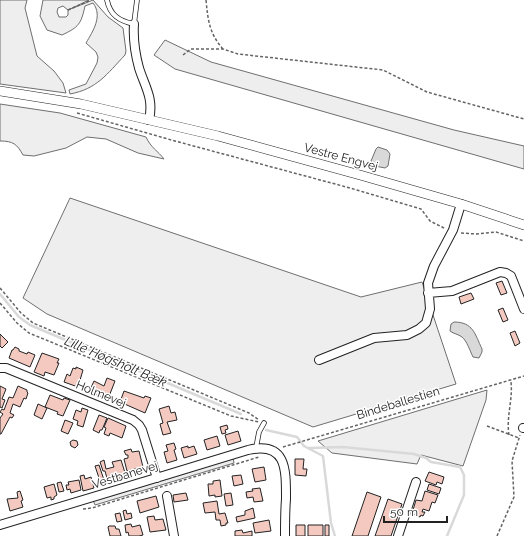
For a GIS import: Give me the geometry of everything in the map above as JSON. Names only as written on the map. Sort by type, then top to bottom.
[{"type":"street","points":[[134,24],[133,42],[151,102],[149,120]]},
{"type":"street","name":"Vestre Engvej","points":[[0,91],[81,104],[218,136],[345,170],[524,224]]},
{"type":"street","points":[[319,360],[374,338],[407,336],[426,323],[430,309],[428,283],[434,266],[448,240],[461,204]]},
{"type":"street","points":[[428,293],[452,291],[500,272],[511,276],[524,309]]},
{"type":"street","name":"Holmevej","points":[[0,368],[6,368],[133,420],[142,430],[156,478]]},
{"type":"street","points":[[256,448],[265,448],[273,451],[280,457],[284,464],[286,482],[285,536]]},
{"type":"street","name":"Vestbanevej","points":[[0,525],[256,448]]},
{"type":"street","points":[[398,536],[416,482]]},
{"type":"street","points":[[167,496],[174,536]]},
{"type":"lane","points":[[107,0],[110,11],[116,17],[124,22],[134,24],[137,0]]},
{"type":"lane","points":[[256,448],[259,432],[264,423]]},
{"type":"path","points":[[68,10],[91,0]]},
{"type":"path","points":[[206,0],[209,26],[215,40],[223,49]]},
{"type":"path","points":[[182,55],[191,50],[223,49],[238,54],[383,70],[427,92],[524,119]]},
{"type":"path","points":[[72,112],[350,188],[421,209],[430,221],[438,226],[452,230],[463,233],[496,232],[524,241]]},
{"type":"path","points":[[0,288],[20,313],[33,323],[249,413],[264,423]]},
{"type":"path","points":[[0,303],[16,323],[29,333],[231,416],[264,423]]},
{"type":"path","name":"Bindeballestien","points":[[277,449],[524,376]]},
{"type":"path","points":[[509,435],[508,426],[512,392],[511,382]]},
{"type":"path","points":[[487,426],[518,438]]},
{"type":"path","points":[[497,536],[514,497],[512,461],[518,438],[524,428]]},
{"type":"path","points":[[79,510],[92,508],[259,457]]},
{"type":"path","points":[[166,476],[169,485]]},
{"type":"shaded area","points":[[0,0],[27,0],[25,8],[37,56],[54,71],[63,83],[66,93],[0,84]]},
{"type":"shaded area","points":[[43,0],[89,0],[68,10],[93,0],[108,17],[123,28],[126,51],[125,55],[101,80],[79,92],[70,94],[69,90],[86,84],[97,63],[98,57],[96,52],[86,43],[97,18],[96,8],[93,3],[85,6],[82,17],[76,27],[62,35],[47,30],[40,16]],"holes":[[[63,6],[68,10],[68,15],[66,17],[59,17],[57,12],[58,8]]]},
{"type":"shaded area","points":[[165,40],[211,62],[454,130],[524,146],[524,169],[175,69],[154,55]]},
{"type":"shaded area","points":[[0,104],[60,113],[146,137],[152,147],[164,159],[138,153],[106,139],[87,137],[66,148],[34,156],[23,155],[19,148],[14,144],[0,141]]},
{"type":"shaded area","points":[[378,147],[387,150],[390,154],[388,166],[385,168],[375,166],[371,161]]},
{"type":"shaded area","points":[[70,198],[361,297],[422,282],[456,384],[313,427],[47,314],[23,298]]},
{"type":"shaded area","points":[[454,322],[465,324],[475,334],[482,349],[479,358],[473,357],[462,337],[450,331],[451,324]]},
{"type":"shaded area","points":[[487,390],[486,400],[463,466],[421,455],[417,464],[332,453],[318,441]]},
{"type":"shaded area","points":[[233,458],[234,463],[95,505],[93,500]]},
{"type":"building","points":[[502,281],[507,293],[501,295],[496,283]]},
{"type":"building","points":[[471,293],[474,299],[461,304],[459,297]]},
{"type":"building","points":[[503,308],[508,320],[503,322],[498,310]]},
{"type":"building","points":[[515,331],[520,343],[515,346],[510,333]]},
{"type":"building","points":[[0,334],[8,342],[2,348],[0,346]]},
{"type":"building","points":[[15,347],[19,349],[19,351],[27,354],[28,352],[35,355],[30,367],[9,358]]},
{"type":"building","points":[[42,353],[59,359],[54,375],[45,372],[44,376],[34,372]]},
{"type":"building","points":[[76,367],[83,370],[78,387],[64,382],[67,374],[70,376],[73,368],[76,369]]},
{"type":"building","points":[[107,378],[115,381],[108,399],[89,392],[94,381],[104,386]]},
{"type":"building","points":[[0,386],[6,389],[2,399],[5,400],[2,408],[0,407]]},
{"type":"building","points":[[18,386],[27,390],[28,393],[26,399],[24,398],[20,407],[13,404],[10,413],[14,415],[12,418],[10,417],[0,434],[0,418],[3,414],[0,412],[2,409],[4,410],[9,397],[13,398]]},
{"type":"building","points":[[124,391],[144,398],[145,396],[151,398],[145,413],[120,402]]},
{"type":"building","points":[[50,395],[63,400],[64,398],[70,400],[63,416],[57,414],[58,412],[45,407]]},
{"type":"building","points":[[38,404],[47,408],[42,419],[34,415]]},
{"type":"building","points":[[169,406],[171,413],[175,412],[177,420],[167,422],[171,433],[163,435],[160,424],[163,423],[159,409]]},
{"type":"building","points":[[82,408],[88,410],[83,427],[77,425],[78,421],[73,419],[76,410],[81,412]]},
{"type":"building","points":[[99,415],[107,418],[102,430],[100,430],[99,433],[93,430]]},
{"type":"building","points":[[108,418],[126,426],[122,438],[110,433],[109,436],[104,434],[106,428],[104,427]]},
{"type":"building","points":[[65,420],[73,423],[68,434],[61,431]]},
{"type":"building","points":[[227,425],[228,429],[225,430],[226,433],[222,434],[220,427]]},
{"type":"building","points":[[238,431],[241,441],[228,445],[225,435]]},
{"type":"building","points":[[217,436],[220,446],[207,450],[204,440]]},
{"type":"building","points":[[73,440],[77,441],[78,445],[75,448],[71,446],[70,442]]},
{"type":"building","points":[[174,443],[176,449],[174,450],[177,460],[167,463],[164,452],[168,451],[166,445]]},
{"type":"building","points":[[188,446],[188,448],[194,446],[197,454],[184,458],[181,448]]},
{"type":"building","points":[[131,449],[132,452],[139,451],[143,467],[127,471],[124,459],[128,458],[128,455],[126,455],[124,451]]},
{"type":"building","points":[[295,459],[304,459],[303,469],[307,469],[306,476],[295,475]]},
{"type":"building","points":[[104,460],[106,469],[114,467],[112,462],[121,460],[126,476],[108,482],[105,471],[103,471],[100,462]]},
{"type":"building","points":[[99,465],[105,483],[101,484],[95,466]]},
{"type":"building","points":[[264,467],[266,480],[255,482],[252,469]]},
{"type":"building","points":[[429,472],[444,477],[442,484],[437,482],[436,485],[425,481]]},
{"type":"building","points":[[84,475],[85,479],[91,477],[94,488],[83,491],[80,476]]},
{"type":"building","points":[[241,475],[243,484],[234,486],[232,476]]},
{"type":"building","points":[[79,480],[81,490],[71,493],[70,489],[67,490],[66,485],[69,485],[68,482]]},
{"type":"building","points":[[220,480],[222,496],[209,496],[208,484],[213,484],[213,481]]},
{"type":"building","points":[[61,482],[64,491],[59,492],[57,483]]},
{"type":"building","points":[[54,484],[57,495],[51,500],[51,497],[47,498],[44,487]]},
{"type":"building","points":[[429,484],[441,488],[439,494],[427,490]]},
{"type":"building","points":[[260,488],[263,501],[254,502],[253,497],[247,498],[246,492],[253,491],[252,489]]},
{"type":"building","points":[[20,491],[23,500],[21,501],[23,507],[10,511],[7,499],[18,498],[17,492]]},
{"type":"building","points":[[425,491],[438,495],[435,503],[432,502],[429,511],[423,509],[422,512],[425,512],[423,516],[421,515],[420,517],[413,514],[413,510],[416,500],[422,501]]},
{"type":"building","points":[[367,492],[381,497],[368,536],[352,536]]},
{"type":"building","points":[[186,493],[188,500],[174,502],[173,495]]},
{"type":"building","points":[[231,493],[233,505],[226,506],[224,494]]},
{"type":"building","points":[[156,496],[159,507],[140,513],[137,501]]},
{"type":"building","points":[[388,499],[402,504],[391,536],[375,536]]},
{"type":"building","points":[[217,501],[219,514],[225,513],[228,523],[226,523],[226,525],[221,526],[220,520],[216,520],[215,512],[205,513],[203,503]]},
{"type":"building","points":[[253,508],[255,518],[237,522],[236,517],[245,515],[245,511]]},
{"type":"building","points":[[126,510],[127,514],[131,513],[132,518],[125,520],[123,511]]},
{"type":"building","points":[[120,513],[122,521],[117,522],[115,514]]},
{"type":"building","points":[[154,516],[155,520],[163,519],[166,530],[150,532],[147,517]]},
{"type":"building","points":[[269,520],[271,531],[255,533],[253,523]]},
{"type":"building","points":[[131,524],[132,527],[140,525],[143,535],[129,536],[128,532],[126,533],[125,525]]},
{"type":"building","points":[[296,525],[305,525],[305,536],[296,536]]},
{"type":"building","points":[[308,525],[323,525],[323,536],[308,536]]},
{"type":"building","points":[[325,525],[329,525],[329,536],[325,536]]},
{"type":"building","points":[[109,526],[115,526],[116,529],[119,529],[121,536],[110,536]]},
{"type":"building","points":[[242,530],[243,533],[252,531],[252,536],[235,536],[235,531]]},
{"type":"waterway","name":"Lille Høgsholt Bæk","points":[[0,294],[19,317],[30,325],[241,414]]},
{"type":"waterway","name":"Lille Høgsholt Bæk","points":[[266,430],[297,437],[304,446],[323,456],[331,523],[335,536]]},
{"type":"waterway","points":[[309,448],[343,447],[414,454],[426,458],[431,462],[460,467],[464,475],[464,495],[447,536]]}]
